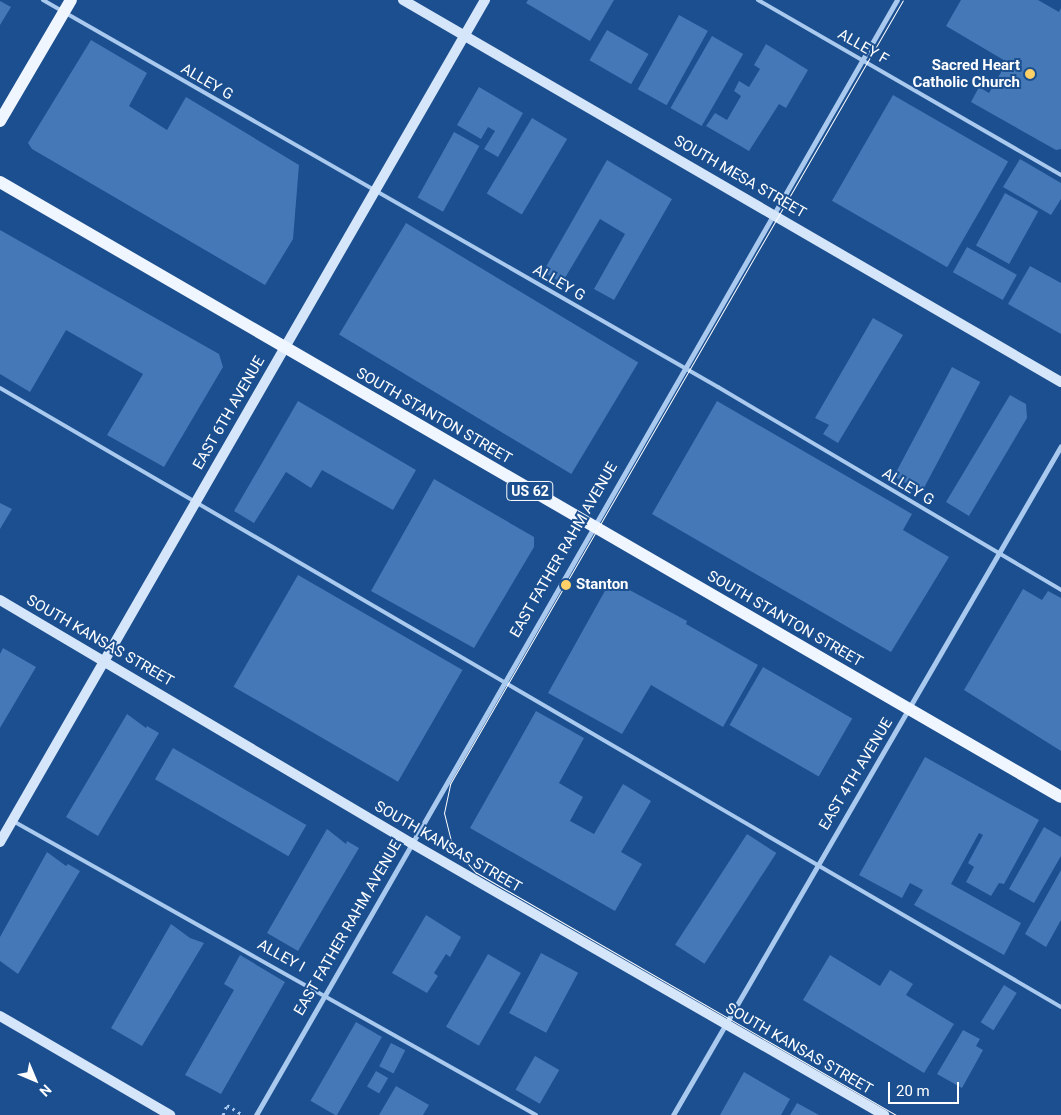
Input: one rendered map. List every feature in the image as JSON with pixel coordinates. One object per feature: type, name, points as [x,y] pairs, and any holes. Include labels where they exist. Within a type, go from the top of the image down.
[{"type":"main road","points":[[0,120],[70,0]]},
{"type":"main road","name":"SOUTH MESA STREET","points":[[403,0],[773,213],[1061,382]]},
{"type":"main road","name":"EAST 6TH AVENUE","points":[[0,842],[485,0]]},
{"type":"main road","name":"SOUTH STANTON STREET","points":[[0,182],[591,527],[910,708],[1061,798]]},
{"type":"main road","name":"SOUTH KANSAS STREET","points":[[0,600],[411,843],[884,1115]]},
{"type":"main road","points":[[0,1016],[170,1115]]},
{"type":"street","name":"EAST FATHER RAHM AVENUE","points":[[256,1115],[502,681],[897,0]]},
{"type":"street","name":"EAST 4TH AVENUE","points":[[673,1115],[1061,446]]},
{"type":"lane","name":"ALLEY G","points":[[43,0],[683,368],[1061,590]]},
{"type":"lane","name":"ALLEY F","points":[[758,0],[1061,176]]},
{"type":"lane","points":[[0,388],[816,866],[1061,1007]]},
{"type":"lane","name":"ALLEY I","points":[[12,820],[325,994],[536,1115]]},
{"type":"path","points":[[223,1115],[227,1105],[243,1115]]},
{"type":"building","points":[[528,0],[614,0],[590,41],[526,3]]},
{"type":"building","name":"Sacred Heart Catholic Church","points":[[961,0],[1038,0],[1059,12],[1061,8],[1061,149],[1056,150],[971,102],[979,87],[989,93],[1007,62],[946,26]]},
{"type":"building","points":[[0,1],[11,7],[0,25]]},
{"type":"building","points":[[679,15],[708,31],[667,105],[638,89]]},
{"type":"building","points":[[607,30],[649,54],[631,84],[590,60]]},
{"type":"building","points":[[712,36],[743,54],[702,126],[670,108]]},
{"type":"building","points":[[91,40],[147,73],[129,106],[167,130],[186,97],[299,165],[293,239],[265,285],[32,149],[28,143]]},
{"type":"building","points":[[766,44],[808,70],[786,108],[779,104],[749,151],[706,126],[715,113],[727,120],[741,96],[734,91],[739,81],[749,87],[760,69],[754,65]]},
{"type":"building","points":[[479,87],[523,113],[498,157],[484,149],[495,131],[488,127],[481,139],[457,125]]},
{"type":"building","points":[[893,95],[1008,161],[947,267],[832,201]]},
{"type":"building","points":[[532,118],[567,139],[522,215],[487,193]]},
{"type":"building","points":[[454,132],[479,146],[443,212],[418,198]]},
{"type":"building","points":[[1020,159],[1061,183],[1061,199],[1051,215],[1003,187]]},
{"type":"building","points":[[607,160],[672,199],[614,300],[594,289],[625,234],[600,219],[562,283],[543,272]]},
{"type":"building","points":[[1005,193],[1038,211],[1009,264],[976,245]]},
{"type":"building","points":[[406,223],[638,363],[571,474],[339,334]]},
{"type":"building","points":[[0,230],[219,354],[223,367],[164,467],[107,435],[143,374],[66,330],[30,392],[0,374]]},
{"type":"building","points":[[967,247],[1017,275],[1003,300],[953,272]]},
{"type":"building","points":[[1030,266],[1061,283],[1061,334],[1008,304]]},
{"type":"building","points":[[873,318],[903,335],[838,443],[823,434],[829,425],[815,418]]},
{"type":"building","points":[[952,367],[980,382],[922,492],[894,476]]},
{"type":"building","points":[[1010,395],[1026,404],[1027,418],[969,516],[946,502]]},
{"type":"building","points":[[298,401],[416,470],[393,510],[322,470],[311,488],[286,472],[254,523],[234,511]]},
{"type":"building","points":[[717,401],[912,514],[903,530],[949,557],[891,652],[652,514]]},
{"type":"building","points":[[434,479],[534,537],[534,547],[474,648],[371,591]]},
{"type":"building","points":[[0,503],[12,509],[0,529]]},
{"type":"building","points":[[298,575],[463,670],[398,782],[234,687]]},
{"type":"building","points":[[611,580],[687,621],[686,624],[758,665],[723,727],[651,685],[622,734],[548,693]]},
{"type":"building","points":[[1023,589],[1042,600],[1048,591],[1061,598],[1061,751],[964,690]]},
{"type":"building","points":[[3,648],[36,667],[0,728],[0,654]]},
{"type":"building","points":[[763,667],[852,718],[819,777],[730,725]]},
{"type":"building","points":[[536,711],[584,738],[559,783],[583,797],[570,821],[594,834],[623,784],[651,801],[621,852],[642,864],[615,911],[470,828]]},
{"type":"building","points":[[127,714],[146,728],[147,726],[159,733],[98,836],[66,817]]},
{"type":"building","points":[[173,748],[306,825],[288,856],[155,779]]},
{"type":"building","points":[[925,757],[1039,820],[1004,884],[999,883],[991,896],[966,882],[974,867],[968,863],[983,835],[979,833],[951,884],[1021,923],[1004,955],[914,905],[923,890],[910,883],[902,898],[859,875]]},
{"type":"building","points":[[1044,827],[1061,837],[1061,856],[1034,903],[1009,889]]},
{"type":"building","points":[[327,829],[346,844],[347,841],[359,848],[298,951],[267,933]]},
{"type":"building","points":[[747,834],[776,853],[704,964],[675,945]]},
{"type":"building","points":[[47,852],[66,866],[68,864],[80,871],[18,974],[0,961],[0,937]]},
{"type":"building","points":[[1061,870],[1061,920],[1046,947],[1025,934]]},
{"type":"building","points":[[426,915],[461,937],[450,957],[446,954],[434,973],[438,976],[427,993],[392,973]]},
{"type":"building","points":[[171,924],[190,938],[204,943],[142,1046],[111,1028]]},
{"type":"building","points":[[541,953],[578,973],[546,1033],[509,1013]]},
{"type":"building","points":[[488,954],[521,973],[479,1046],[446,1027]]},
{"type":"building","points":[[240,955],[285,982],[221,1094],[185,1075],[234,990],[224,984]]},
{"type":"building","points":[[830,955],[880,986],[890,970],[913,984],[906,995],[954,1024],[924,1073],[803,1000]]},
{"type":"building","points":[[1004,985],[1017,993],[993,1030],[981,1022]]},
{"type":"building","points":[[356,1022],[382,1037],[337,1115],[311,1101]]},
{"type":"building","points":[[963,1030],[980,1039],[976,1046],[983,1050],[962,1088],[937,1074]]},
{"type":"building","points":[[391,1043],[405,1050],[393,1073],[379,1066]]},
{"type":"building","points":[[535,1056],[559,1070],[540,1104],[516,1090]]},
{"type":"building","points":[[376,1071],[388,1078],[379,1094],[367,1087]]},
{"type":"building","points":[[744,1072],[790,1099],[781,1115],[720,1115]]},
{"type":"building","points":[[396,1086],[429,1105],[423,1115],[379,1115]]},
{"type":"building","points":[[797,1103],[819,1115],[790,1115]]},
{"type":"tram line","points":[[896,1115],[476,873],[452,845],[444,813],[450,784],[903,0]]},
{"type":"place","name":"Sacred Heart Catholic Church","points":[[1030,74]]},
{"type":"place","name":"Stanton","points":[[566,585]]}]
